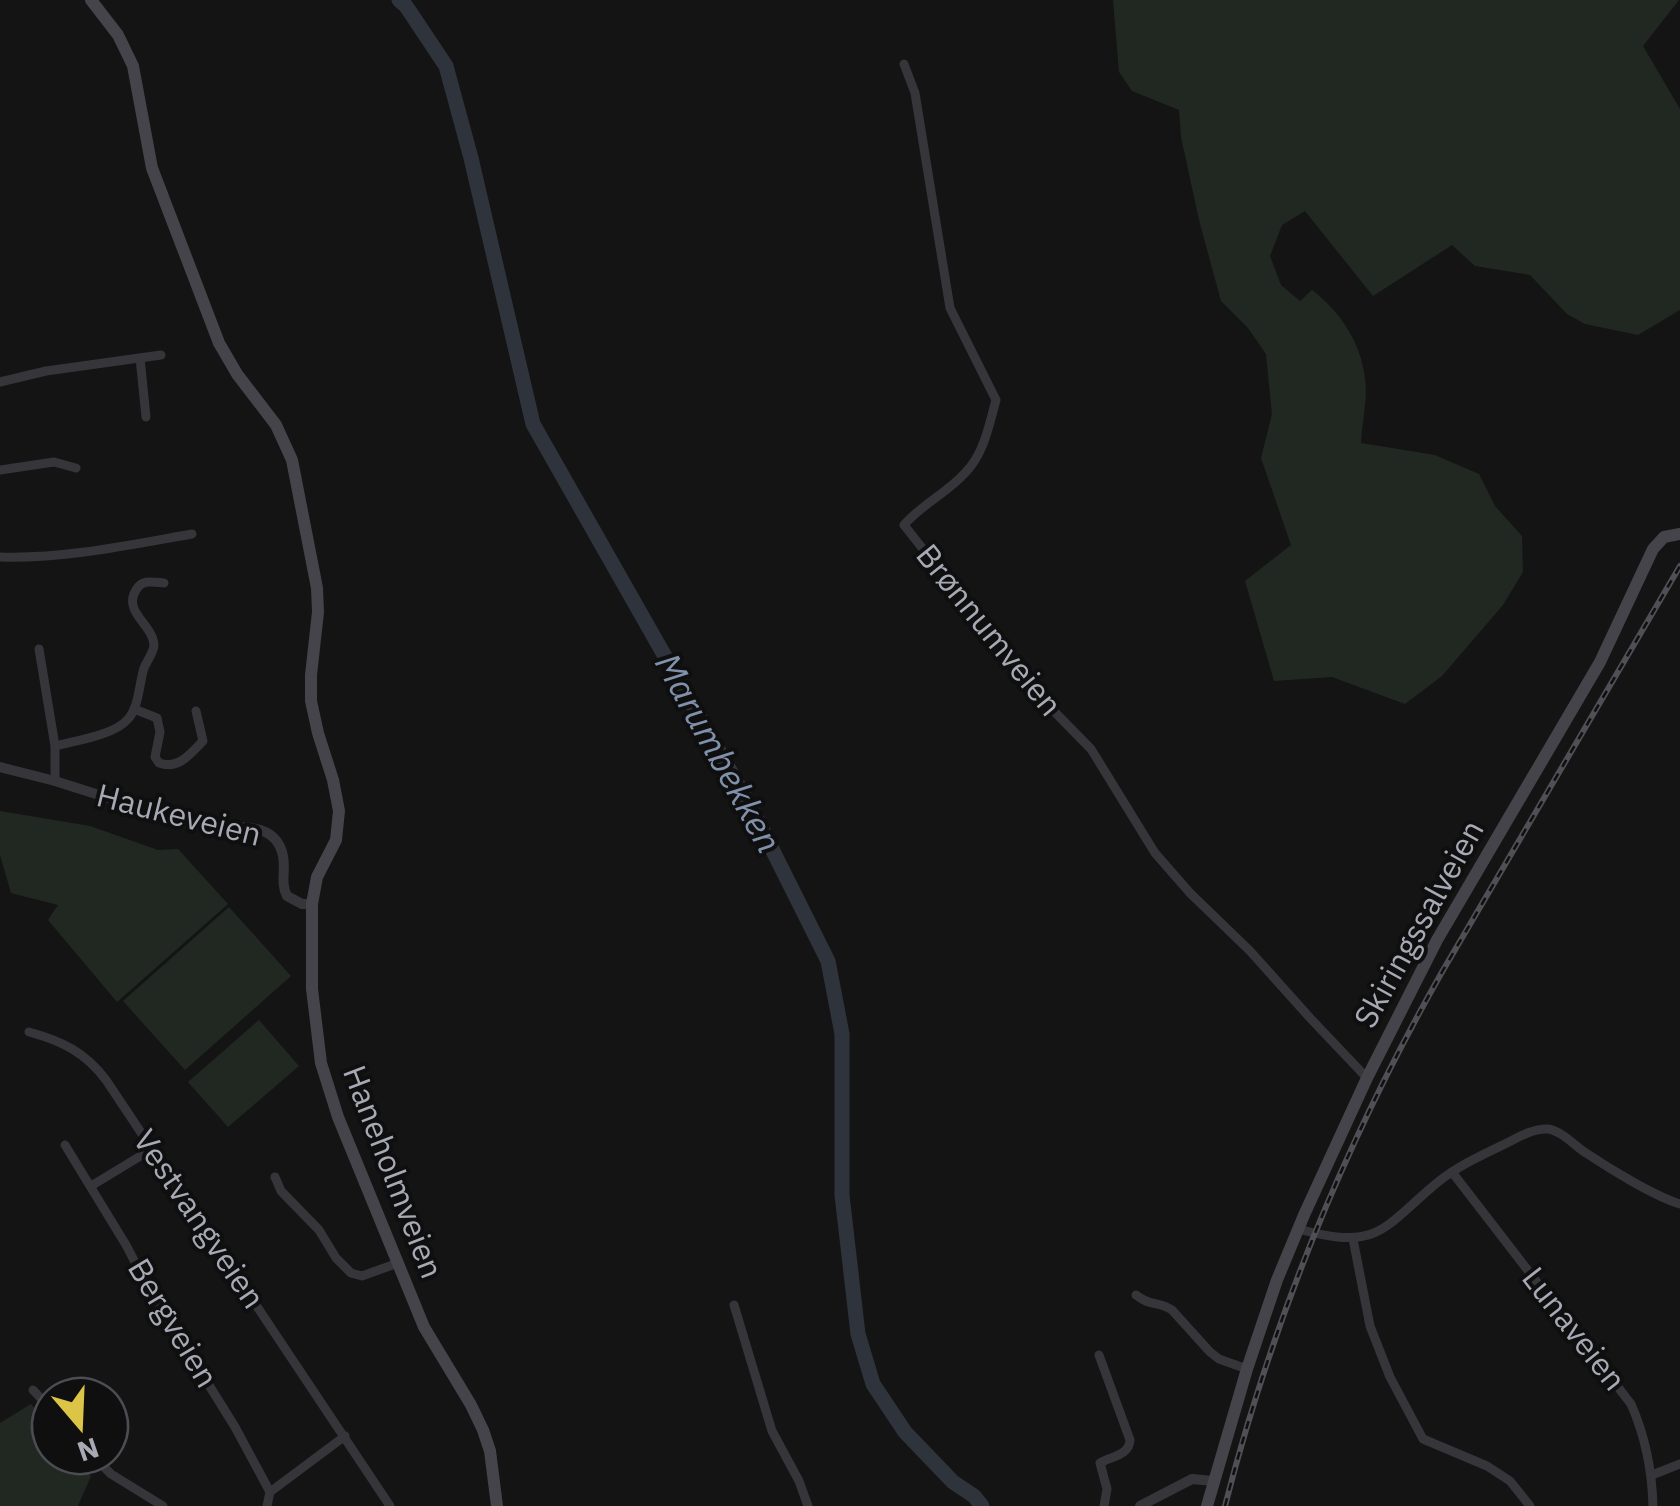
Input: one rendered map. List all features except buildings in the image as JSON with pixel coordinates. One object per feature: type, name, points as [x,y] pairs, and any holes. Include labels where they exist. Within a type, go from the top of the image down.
[{"type":"main road","name":"Haneholmveien","points":[[91,0],[118,34],[132,66],[152,168],[219,343],[276,425],[294,468],[318,588],[311,701],[336,790],[339,820],[336,840],[317,877],[312,904],[313,1013],[321,1063],[338,1116],[424,1327],[472,1405],[484,1433],[497,1506]]},
{"type":"main road","name":"Skiringssalveien","points":[[1207,1506],[1247,1368],[1278,1280],[1367,1078],[1437,940],[1600,662],[1653,550],[1664,537],[1680,534]]},
{"type":"street","name":"Brønnumveien","points":[[904,64],[916,92],[950,308],[996,400],[986,438],[965,474],[904,524],[1039,696],[1091,749],[1155,853],[1367,1078]]},
{"type":"street","points":[[0,382],[46,371],[161,355]]},
{"type":"street","points":[[140,358],[146,417]]},
{"type":"street","points":[[0,470],[54,462],[76,468]]},
{"type":"street","points":[[0,557],[20,558],[192,534]]},
{"type":"street","points":[[56,746],[115,729],[127,721],[154,646],[132,598],[142,584],[164,583]]},
{"type":"street","points":[[39,648],[56,746],[55,781]]},
{"type":"street","points":[[134,709],[157,718],[160,732],[155,756],[170,766],[203,741],[196,711]]},
{"type":"street","name":"Haukeveien","points":[[0,768],[55,781],[184,822],[249,826],[266,832],[282,852],[287,896],[302,904],[312,904]]},
{"type":"street","name":"Vestvangveien","points":[[28,1032],[64,1043],[96,1067],[390,1506]]},
{"type":"street","points":[[1298,1229],[1330,1238],[1368,1236],[1389,1226],[1452,1172],[1523,1136],[1548,1129],[1680,1204]]},
{"type":"street","name":"Bergveien","points":[[66,1145],[270,1492]]},
{"type":"street","points":[[91,1186],[152,1149]]},
{"type":"street","name":"Lunaveien","points":[[1452,1172],[1631,1404],[1652,1475],[1653,1506]]},
{"type":"street","points":[[275,1177],[281,1191],[319,1230],[336,1258],[352,1273],[362,1276],[398,1263]]},
{"type":"street","points":[[1353,1239],[1370,1326],[1390,1377],[1423,1438],[1488,1466],[1510,1480],[1530,1506]]},
{"type":"street","points":[[1136,1295],[1146,1304],[1165,1305],[1172,1310],[1219,1359],[1247,1368]]},
{"type":"street","points":[[734,1306],[772,1431],[808,1506]]},
{"type":"street","points":[[1098,1354],[1130,1440],[1124,1453],[1100,1463],[1107,1489],[1104,1506]]},
{"type":"street","points":[[268,1506],[270,1492],[345,1436]]},
{"type":"street","points":[[1652,1475],[1680,1464]]},
{"type":"street","points":[[115,1476],[163,1506]]},
{"type":"street","points":[[1140,1506],[1192,1479],[1213,1480]]},
{"type":"shaded area","points":[[1113,0],[1679,0],[1643,46],[1680,109],[1680,310],[1638,335],[1585,324],[1567,314],[1530,275],[1475,266],[1452,245],[1373,296],[1305,211],[1282,225],[1270,256],[1281,285],[1300,301],[1312,290],[1322,298],[1348,329],[1359,352],[1366,386],[1361,443],[1435,455],[1479,474],[1495,506],[1522,536],[1523,572],[1503,605],[1442,676],[1405,704],[1332,677],[1274,681],[1245,581],[1291,545],[1261,458],[1272,414],[1266,354],[1248,328],[1221,301],[1199,220],[1179,110],[1132,91],[1119,72]]},
{"type":"shaded area","points":[[0,811],[90,826],[158,850],[178,849],[228,904],[117,1002],[48,920],[58,905],[11,893],[0,855]]},
{"type":"shaded area","points":[[229,907],[291,976],[185,1070],[123,1001]]},
{"type":"shaded area","points":[[259,1020],[299,1066],[228,1127],[188,1082]]},
{"type":"shaded area","points":[[30,1405],[30,1476],[91,1476],[78,1506],[0,1506],[0,1423]]},
{"type":"waterway","name":"Marumbekken","points":[[399,0],[446,66],[533,424],[754,813],[828,961],[842,1034],[842,1195],[858,1334],[873,1384],[905,1432],[982,1506]]},
{"type":"railway","points":[[1225,1506],[1289,1299],[1374,1100],[1442,972],[1680,566]]}]
